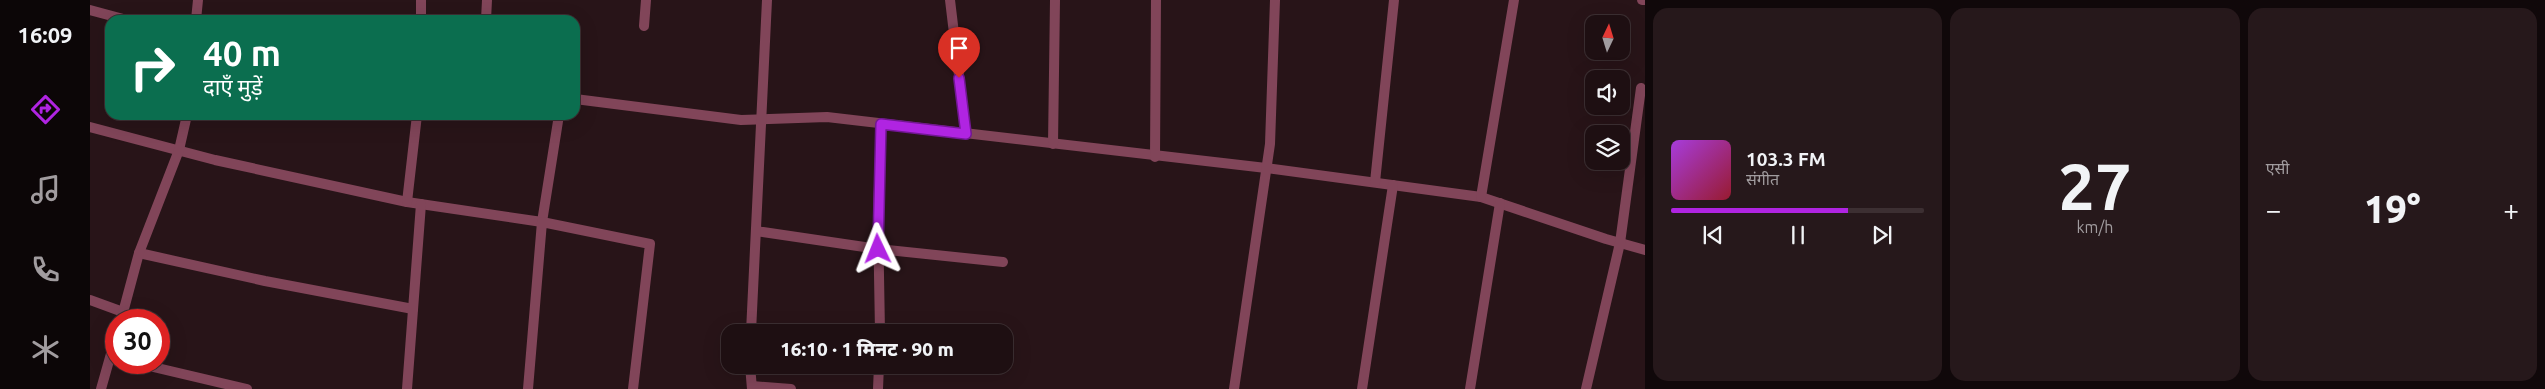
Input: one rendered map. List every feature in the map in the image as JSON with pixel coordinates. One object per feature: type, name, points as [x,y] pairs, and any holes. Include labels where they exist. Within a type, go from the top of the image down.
[{"type":"street","points":[[196,15],[198,0]]},
{"type":"street","points":[[421,0],[421,15]]},
{"type":"street","points":[[486,15],[487,0]]},
{"type":"street","points":[[644,26],[646,0]]},
{"type":"street","points":[[751,324],[767,0]]},
{"type":"street","points":[[950,0],[966,134]]},
{"type":"street","points":[[1052,144],[1056,0]]},
{"type":"street","points":[[1154,157],[1156,0]]},
{"type":"street","points":[[1234,389],[1270,144],[1274,0]]},
{"type":"street","points":[[1375,182],[1394,0]]},
{"type":"street","points":[[1481,197],[1514,0]]},
{"type":"street","points":[[90,10],[108,15]]},
{"type":"street","points":[[1586,389],[1620,243],[1641,88]]},
{"type":"street","points":[[580,100],[741,120],[827,117],[1375,182],[1481,197],[1645,250]]},
{"type":"street","points":[[124,309],[139,253],[179,150],[186,120]]},
{"type":"street","points":[[407,202],[416,120]]},
{"type":"street","points":[[528,389],[542,222],[558,120]]},
{"type":"street","points":[[880,324],[878,249],[881,124]]},
{"type":"street","points":[[90,127],[215,160],[407,202],[542,222],[650,244],[633,389]]},
{"type":"street","points":[[1362,389],[1393,185]]},
{"type":"street","points":[[1470,389],[1500,203]]},
{"type":"street","points":[[406,389],[421,204]]},
{"type":"street","points":[[756,231],[878,249],[1003,262]]},
{"type":"street","points":[[139,253],[265,281],[413,309]]},
{"type":"street","points":[[90,300],[108,309]]},
{"type":"street","points":[[170,371],[247,389]]},
{"type":"street","points":[[100,389],[106,374]]},
{"type":"street","points":[[751,374],[752,387],[791,389]]},
{"type":"street","points":[[878,389],[879,374]]},
{"type":"route","points":[[878,249],[881,124],[966,134],[959,78]]}]
